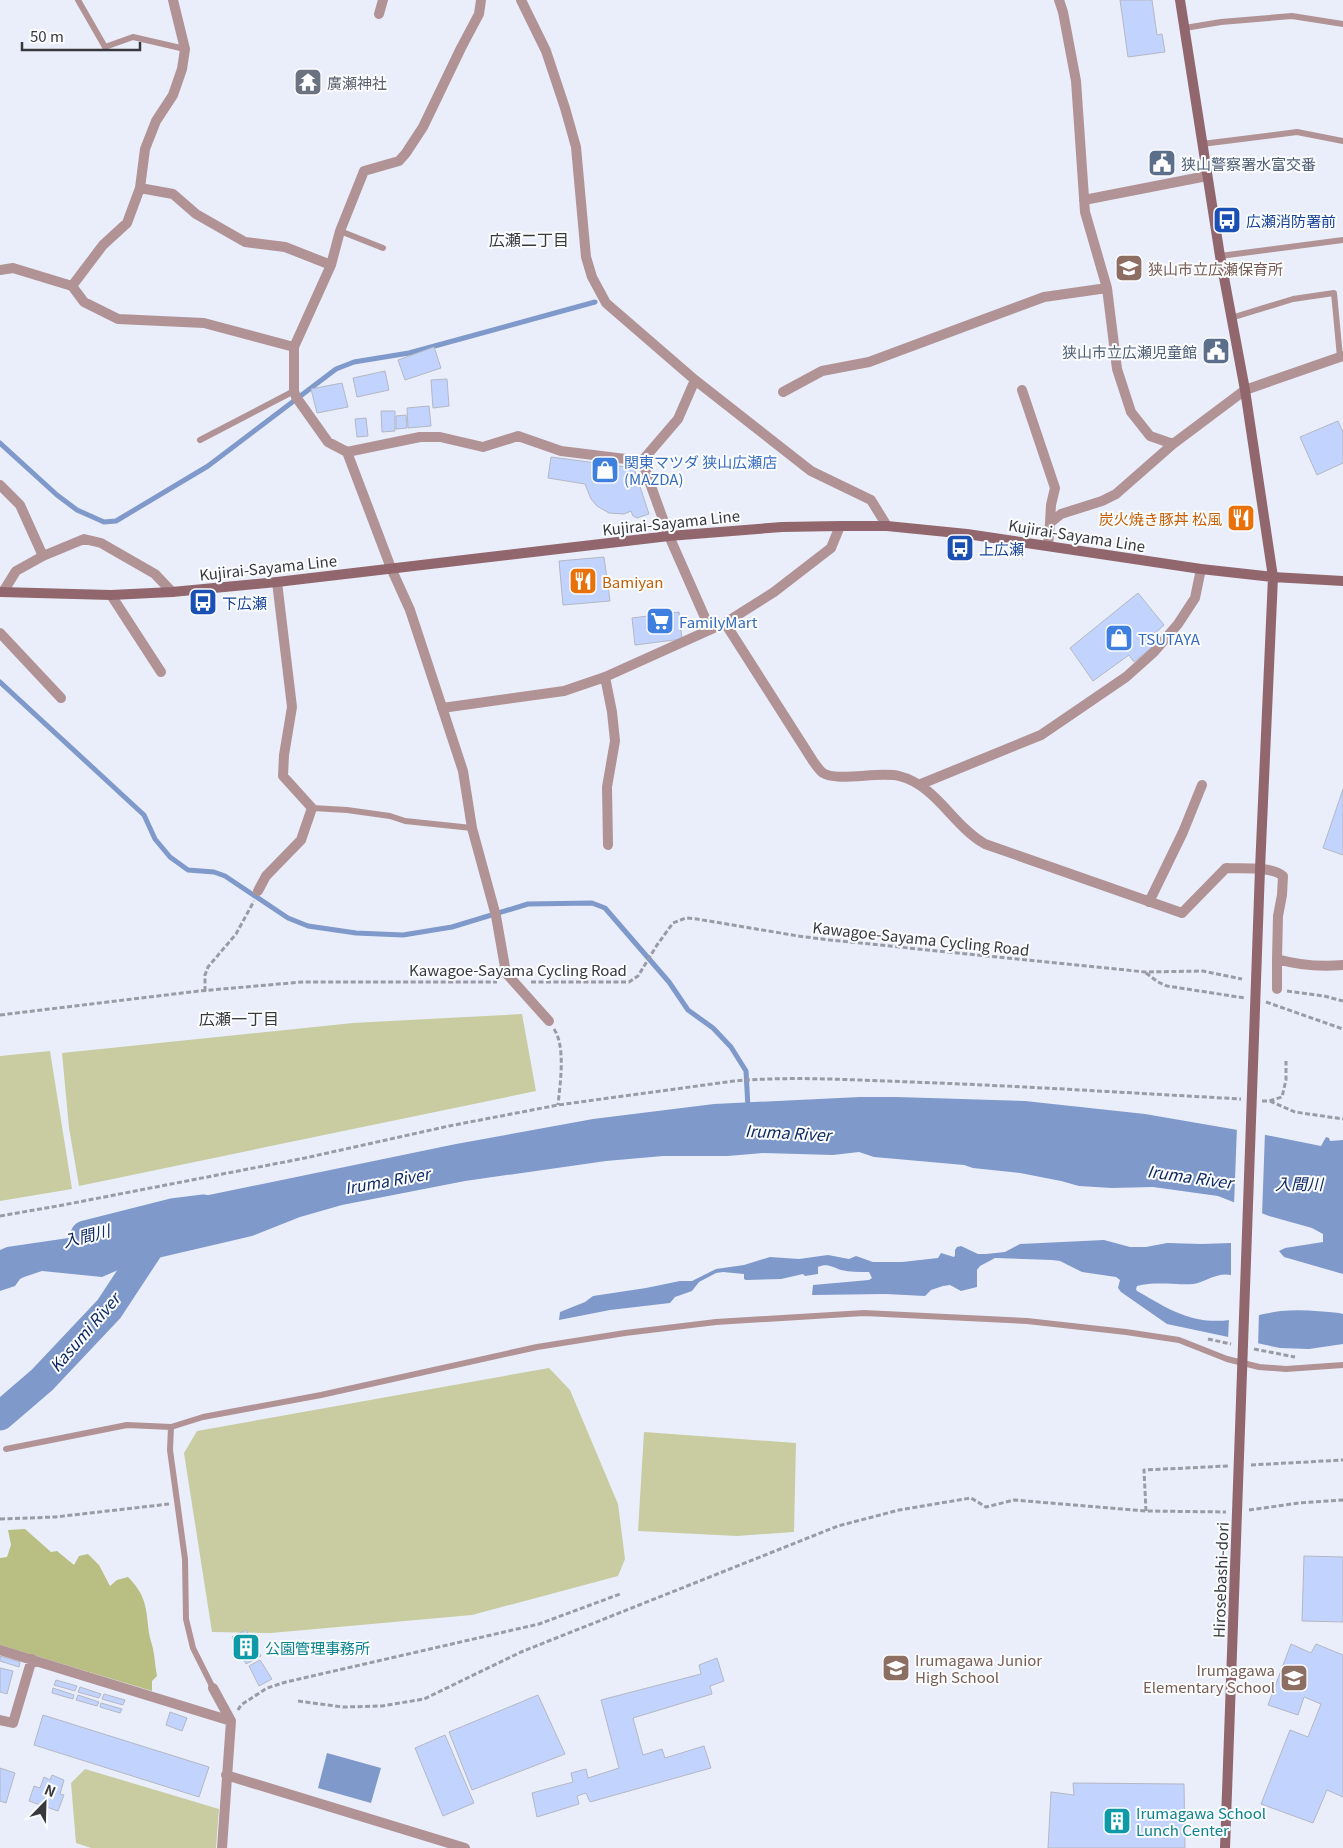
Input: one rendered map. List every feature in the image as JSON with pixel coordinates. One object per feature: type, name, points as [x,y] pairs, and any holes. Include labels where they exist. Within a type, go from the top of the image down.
[{"type":"street","points":[[72,286],[103,245],[127,223],[140,188],[145,149],[156,121],[173,95],[182,69],[185,49],[173,0]]},
{"type":"street","points":[[379,14],[383,0]]},
{"type":"street","points":[[481,0],[479,14],[423,127],[399,161],[364,171],[340,231],[331,265],[294,347],[295,394],[328,442],[347,452],[420,436],[440,437],[483,447],[518,436],[561,451],[642,461]]},
{"type":"street","points":[[521,0],[546,51],[566,108],[576,148],[586,257],[592,278],[606,303],[695,380],[811,471],[871,500],[887,526]]},
{"type":"street","points":[[1059,0],[1076,81],[1085,212],[1107,288],[1117,369],[1131,412],[1150,436],[1173,444]]},
{"type":"street","name":"Hirosebashi-dori","points":[[1180,0],[1220,256],[1245,390],[1273,578],[1260,869],[1225,1848]]},
{"type":"street","points":[[1084,200],[1207,176]]},
{"type":"street","points":[[140,188],[173,194],[196,214],[244,242],[285,247],[331,265]]},
{"type":"street","points":[[0,270],[13,268],[72,286],[84,302],[118,320],[204,323],[294,347]]},
{"type":"street","points":[[783,392],[822,371],[869,362],[1044,297],[1107,288]]},
{"type":"street","points":[[1050,523],[1061,514],[1102,501],[1116,494],[1173,444],[1245,390],[1342,356]]},
{"type":"street","points":[[642,461],[678,420],[695,380]]},
{"type":"street","points":[[1022,390],[1055,488],[1048,545]]},
{"type":"street","points":[[347,452],[410,610],[463,771],[472,828],[495,913],[506,973],[512,982],[548,1020]]},
{"type":"street","points":[[642,461],[669,536],[710,629]]},
{"type":"street","points":[[0,485],[20,505],[43,556]]},
{"type":"street","points":[[442,708],[564,691],[604,677],[725,623],[774,592],[831,548],[840,526]]},
{"type":"street","name":"Kujirai-Sayama Line","points":[[1,592],[110,595],[172,592],[277,582],[669,536],[782,527],[840,526],[887,526],[967,534],[1273,578],[1343,581]]},
{"type":"street","points":[[1,592],[16,571],[43,556],[84,539],[101,543],[155,574],[172,592]]},
{"type":"street","points":[[921,784],[1041,736],[1126,677],[1154,652],[1178,624],[1195,598],[1201,568]]},
{"type":"street","points":[[258,892],[266,876],[301,840],[312,808],[283,776],[284,755],[292,707],[277,582]]},
{"type":"street","points":[[110,595],[161,672]]},
{"type":"street","points":[[725,623],[813,761],[824,774],[836,776],[898,775],[921,784],[972,837],[985,844],[1182,913],[1226,868],[1260,869],[1280,874],[1283,876],[1278,916],[1277,989]]},
{"type":"street","points":[[0,633],[61,698]]},
{"type":"street","points":[[604,677],[612,712],[615,742],[607,787],[608,845]]},
{"type":"street","points":[[1149,902],[1183,832],[1202,785]]},
{"type":"street","points":[[1277,959],[1312,965],[1343,965]]},
{"type":"street","points":[[0,1650],[231,1721]]},
{"type":"street","points":[[0,1720],[13,1723],[32,1659]]},
{"type":"street","points":[[213,1688],[231,1721],[222,1848]]},
{"type":"street","points":[[226,1775],[465,1848]]},
{"type":"lane","points":[[78,0],[105,47],[133,37],[185,49]]},
{"type":"lane","points":[[1185,28],[1221,22],[1292,16],[1343,24]]},
{"type":"lane","points":[[1202,144],[1297,132],[1343,141]]},
{"type":"lane","points":[[340,231],[383,248]]},
{"type":"lane","points":[[1220,256],[1343,240]]},
{"type":"lane","points":[[1231,318],[1293,299],[1334,294],[1342,356]]},
{"type":"lane","points":[[200,440],[295,394]]},
{"type":"lane","points":[[312,808],[346,810],[390,816],[405,821],[472,828]]},
{"type":"lane","points":[[6,1449],[127,1424],[171,1427],[202,1417],[321,1395],[546,1346],[625,1333],[716,1322],[864,1313],[1027,1321],[1178,1340],[1227,1359],[1259,1367],[1286,1369],[1343,1366]]},
{"type":"lane","points":[[171,1427],[170,1450],[185,1559],[186,1619],[193,1648],[213,1688]]},
{"type":"path","points":[[205,991],[205,975],[208,967],[236,934],[250,911],[258,892]]},
{"type":"path","name":"Kawagoe-Sayama Cycling Road","points":[[0,1015],[205,991],[312,982],[622,983],[629,982],[638,976],[673,923],[686,918],[697,918],[798,936],[1145,972],[1203,971],[1242,979]]},
{"type":"path","points":[[1145,972],[1167,986],[1240,997]]},
{"type":"path","points":[[1277,989],[1324,996],[1343,1001]]},
{"type":"path","points":[[1272,1003],[1343,1029]]},
{"type":"path","points":[[548,1020],[558,1036],[561,1070],[558,1105]]},
{"type":"path","points":[[1260,1101],[1269,1101],[1282,1097],[1286,1080],[1286,1061]]},
{"type":"path","points":[[0,1216],[285,1161],[558,1105],[734,1081],[758,1079],[945,1084],[1242,1100]]},
{"type":"path","points":[[1269,1101],[1296,1112],[1343,1119]]},
{"type":"path","points":[[1202,1338],[1236,1345]]},
{"type":"path","points":[[1253,1349],[1297,1357]]},
{"type":"path","points":[[1144,1480],[1146,1511]]},
{"type":"path","points":[[298,1701],[343,1707],[382,1706],[424,1699],[521,1652],[761,1556],[838,1526],[899,1510],[971,1498],[986,1507],[1014,1500],[1146,1511],[1237,1512],[1299,1503],[1343,1500]]},
{"type":"path","points":[[0,1519],[54,1517],[178,1504]]},
{"type":"path","points":[[231,1721],[241,1705],[255,1698],[267,1688],[539,1624],[620,1594]]},
{"type":"green space","points":[[522,1014],[536,1091],[79,1186],[69,1128],[62,1053],[353,1023]]},
{"type":"green space","points":[[50,1051],[72,1189],[0,1201],[0,1056]]},
{"type":"green space","points":[[549,1368],[570,1390],[618,1504],[625,1559],[618,1576],[472,1615],[271,1633],[212,1632],[184,1453],[197,1431]]},
{"type":"green space","points":[[644,1432],[796,1443],[794,1532],[737,1536],[638,1531]]},
{"type":"green space","points":[[25,1529],[51,1552],[57,1551],[74,1565],[79,1556],[88,1554],[99,1565],[110,1586],[117,1580],[128,1577],[139,1590],[144,1603],[154,1652],[157,1676],[152,1681],[152,1691],[0,1645],[0,1558],[7,1557],[11,1545],[8,1530]]},
{"type":"green space","points":[[85,1769],[219,1809],[216,1848],[91,1848],[76,1843],[71,1783]]},
{"type":"water","name":"入間川","points":[[860,1097],[1025,1101],[1145,1114],[1321,1146],[1326,1137],[1330,1141],[1343,1140],[1343,1274],[1284,1257],[1279,1251],[1285,1248],[1323,1242],[1323,1234],[1312,1228],[1269,1216],[1218,1196],[1153,1187],[1112,1188],[1079,1186],[1020,1173],[973,1168],[964,1165],[874,1157],[859,1152],[833,1155],[763,1153],[728,1156],[663,1156],[606,1161],[465,1181],[342,1205],[300,1217],[252,1236],[132,1264],[102,1277],[42,1271],[24,1277],[15,1286],[0,1291],[0,1250],[7,1247],[82,1236],[108,1228],[148,1222],[166,1215],[195,1208],[199,1204],[199,1197],[456,1144],[593,1119],[714,1104]]},
{"type":"water","points":[[1104,1240],[1130,1247],[1146,1247],[1167,1243],[1231,1243],[1231,1275],[1216,1276],[1193,1284],[1151,1284],[1137,1286],[1136,1289],[1171,1310],[1204,1320],[1237,1319],[1288,1310],[1343,1314],[1343,1344],[1309,1349],[1280,1348],[1167,1324],[1121,1292],[1118,1288],[1120,1280],[1116,1277],[1082,1272],[1060,1261],[995,1258],[980,1266],[977,1270],[977,1287],[961,1291],[950,1285],[931,1290],[925,1296],[886,1294],[812,1295],[813,1285],[869,1280],[872,1278],[869,1272],[844,1271],[827,1265],[818,1267],[818,1274],[805,1276],[803,1274],[781,1279],[746,1280],[744,1279],[744,1274],[723,1272],[716,1273],[699,1282],[692,1291],[675,1297],[670,1303],[610,1310],[559,1320],[560,1312],[585,1302],[593,1296],[680,1281],[692,1281],[716,1269],[744,1265],[770,1257],[799,1259],[828,1255],[849,1259],[856,1256],[873,1262],[902,1262],[938,1258],[941,1253],[954,1257],[955,1250],[961,1246],[978,1254],[986,1254],[1005,1252],[1020,1244]]},
{"type":"water","points":[[327,1753],[381,1768],[371,1803],[318,1788]]},
{"type":"pier","points":[[1237,1127],[1265,1132],[1262,1216],[1234,1205]]},
{"type":"pier","points":[[1259,1312],[1258,1347],[1228,1340],[1229,1319]]},
{"type":"building","points":[[1120,0],[1152,0],[1157,35],[1162,34],[1165,52],[1128,57]]},
{"type":"building","points":[[434,347],[441,368],[405,380],[398,360]]},
{"type":"building","points":[[385,371],[389,390],[357,397],[353,378]]},
{"type":"building","points":[[447,379],[449,406],[433,408],[431,380]]},
{"type":"building","points":[[342,383],[348,407],[317,413],[311,389]]},
{"type":"building","points":[[429,406],[431,426],[408,428],[407,408]]},
{"type":"building","points":[[381,411],[395,411],[395,431],[382,432]]},
{"type":"building","points":[[406,415],[407,428],[396,429],[396,416]]},
{"type":"building","points":[[366,418],[368,436],[357,437],[355,419]]},
{"type":"building","points":[[1338,421],[1343,432],[1343,463],[1317,475],[1300,437]]},
{"type":"building","points":[[551,457],[634,468],[649,514],[637,518],[633,516],[631,511],[624,514],[609,513],[597,506],[591,499],[585,484],[548,478]]},
{"type":"building","points":[[604,557],[610,601],[563,605],[559,561]]},
{"type":"building","name":"TSUTAYA","points":[[1138,593],[1164,625],[1153,635],[1158,642],[1134,662],[1129,655],[1093,681],[1070,648]]},
{"type":"building","points":[[679,612],[682,639],[635,645],[632,618]]},
{"type":"building","points":[[1343,789],[1343,855],[1323,848]]},
{"type":"building","points":[[1304,1556],[1343,1557],[1343,1622],[1302,1621]]},
{"type":"building","name":"公園管理事務所","points":[[246,1630],[261,1656],[246,1664],[232,1637]]},
{"type":"building","points":[[1291,1644],[1311,1653],[1316,1644],[1343,1655],[1343,1797],[1327,1790],[1313,1823],[1261,1804],[1290,1730],[1308,1737],[1321,1704],[1304,1697],[1298,1715],[1268,1705]]},
{"type":"building","points":[[0,1656],[20,1662],[19,1667],[0,1661]]},
{"type":"building","points":[[717,1658],[724,1681],[710,1686],[712,1694],[633,1718],[643,1755],[662,1749],[665,1758],[704,1746],[711,1768],[590,1802],[586,1793],[577,1796],[579,1804],[537,1817],[532,1793],[573,1782],[571,1773],[586,1769],[588,1778],[619,1768],[601,1700],[701,1674],[699,1665]]},
{"type":"building","name":"公園管理事務所","points":[[260,1660],[272,1679],[259,1686],[249,1666]]},
{"type":"building","points":[[0,1668],[13,1671],[7,1694],[0,1692]]},
{"type":"building","points":[[56,1680],[77,1686],[75,1691],[54,1685]]},
{"type":"building","points":[[80,1687],[101,1694],[99,1698],[78,1692]]},
{"type":"building","points":[[53,1688],[74,1695],[73,1699],[52,1693]]},
{"type":"building","points":[[104,1694],[125,1700],[123,1705],[102,1699]]},
{"type":"building","points":[[78,1695],[99,1702],[97,1706],[76,1700]]},
{"type":"building","points":[[538,1695],[565,1754],[472,1790],[449,1732]]},
{"type":"building","points":[[101,1703],[122,1709],[120,1713],[100,1707]]},
{"type":"building","points":[[170,1712],[187,1718],[182,1731],[166,1725]]},
{"type":"building","points":[[43,1715],[209,1767],[199,1797],[34,1745]]},
{"type":"building","points":[[445,1735],[474,1803],[443,1816],[415,1748]]},
{"type":"building","points":[[0,1768],[15,1773],[6,1803],[0,1801]]},
{"type":"building","points":[[52,1775],[64,1780],[60,1794],[64,1795],[58,1811],[29,1801],[34,1786],[40,1788],[44,1777],[50,1780]]},
{"type":"building","name":"Irumagawa School Lunch Center","points":[[1073,1783],[1184,1784],[1185,1848],[1048,1848],[1051,1792],[1074,1795]]},
{"type":"waterway","points":[[0,443],[57,495],[77,510],[104,522],[116,521],[208,466],[336,369],[354,362],[409,353],[595,302]]},
{"type":"waterway","points":[[0,682],[144,815],[155,839],[170,857],[188,870],[214,872],[225,876],[288,918],[308,926],[356,933],[403,935],[452,927],[528,904],[592,903],[605,908],[669,982],[688,1010],[713,1028],[731,1047],[746,1071],[748,1108]]},
{"type":"waterway","name":"入間川","points":[[85,1235],[172,1213],[204,1209]]},
{"type":"waterway","name":"Kasumi River","points":[[0,1416],[42,1380],[109,1309],[161,1230]]},
{"type":"place","name":"廣瀬神社","points":[[308,82]]},
{"type":"place","name":"狭山警察署水富交番","points":[[1162,163]]},
{"type":"place","name":"広瀬消防署前","points":[[1227,220]]},
{"type":"place","name":"狭山市立広瀬保育所","points":[[1129,268]]},
{"type":"place","name":"狭山市立広瀬児童館","points":[[1216,351]]},
{"type":"place","name":"関東マツダ 狭山広瀬店 (MAZDA)","points":[[605,470]]},
{"type":"place","name":"炭火焼き豚丼 松風","points":[[1241,518]]},
{"type":"place","name":"上広瀬","points":[[960,548]]},
{"type":"place","name":"Bamiyan","points":[[583,581]]},
{"type":"place","name":"下広瀬","points":[[203,602]]},
{"type":"place","name":"FamilyMart","points":[[660,621]]},
{"type":"place","name":"TSUTAYA","points":[[1119,638]]},
{"type":"place","name":"公園管理事務所","points":[[246,1647]]},
{"type":"place","name":"Irumagawa Junior High School","points":[[896,1668]]},
{"type":"place","name":"Irumagawa Elementary School","points":[[1294,1678]]},
{"type":"place","name":"Irumagawa School Lunch Center","points":[[1117,1821]]},
{"type":"district","name":"広瀬二丁目","points":[[529,239]]},
{"type":"district","name":"広瀬一丁目","points":[[239,1018]]},
{"type":"water label","name":"Iruma River","points":[[788,1132]]},
{"type":"water label","name":"Iruma River","points":[[1190,1176]]},
{"type":"water label","name":"Iruma River","points":[[387,1180]]}]
